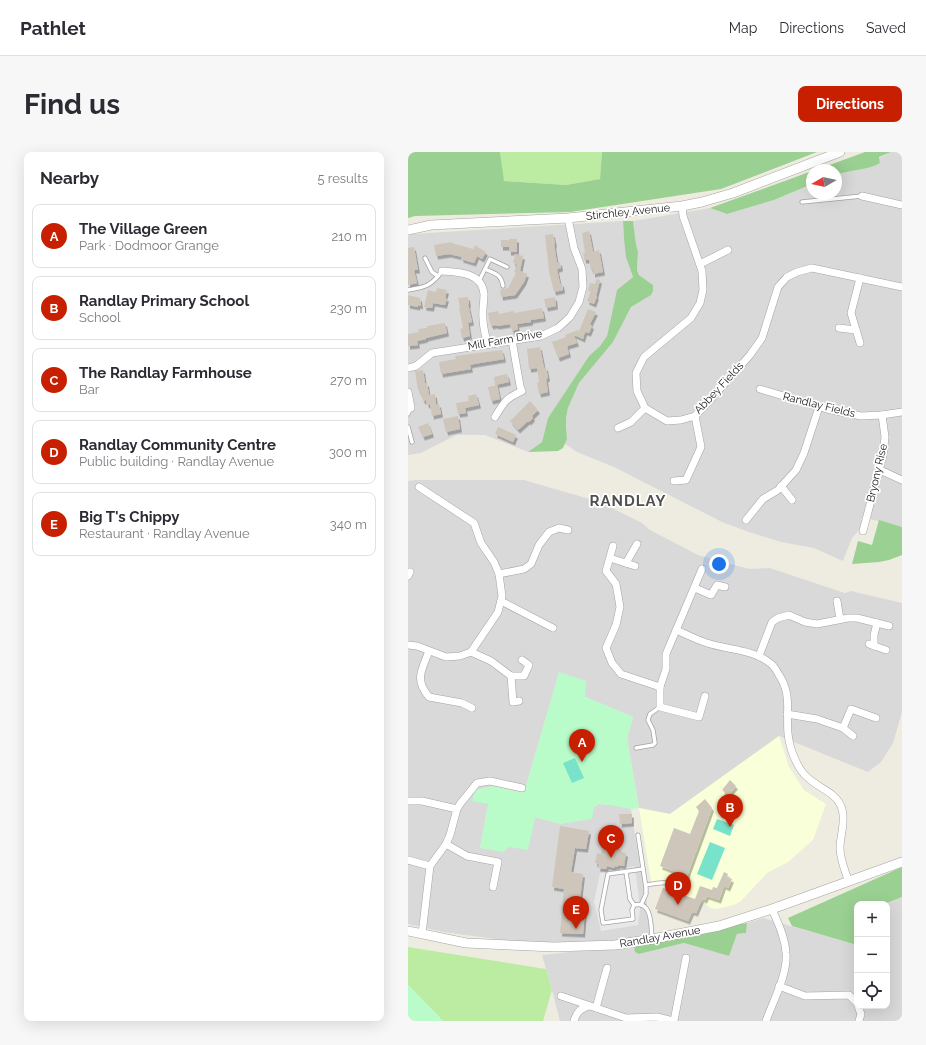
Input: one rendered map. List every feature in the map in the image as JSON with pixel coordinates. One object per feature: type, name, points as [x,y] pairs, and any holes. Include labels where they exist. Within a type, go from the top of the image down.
[{"type":"street","name":"Stirchley Avenue","points":[[408,230],[431,225],[568,218],[682,206],[733,193],[840,152]]},
{"type":"street","points":[[862,196],[902,205]]},
{"type":"street","points":[[618,428],[631,422],[645,408],[637,391],[636,373],[644,357],[691,318],[700,303],[704,283],[702,271],[683,216],[682,206]]},
{"type":"street","name":"Mill Farm Drive","points":[[408,368],[416,366],[432,352],[542,336],[558,328],[570,317],[578,302],[583,287],[582,269],[574,248],[568,218]]},
{"type":"street","points":[[700,264],[728,250]]},
{"type":"street","name":"Abbey Fields","points":[[645,408],[667,421],[681,420],[694,416],[750,355],[762,338],[778,287],[787,277],[797,272],[812,268],[902,287]]},
{"type":"street","points":[[440,274],[461,272],[474,277],[481,285],[484,294],[482,318],[487,344]]},
{"type":"street","points":[[860,278],[851,313],[860,344]]},
{"type":"street","points":[[838,328],[856,330]]},
{"type":"street","points":[[495,417],[504,402],[512,395],[522,391],[512,340]]},
{"type":"street","name":"Randlay Fields","points":[[760,389],[819,407],[861,416],[902,412]]},
{"type":"street","points":[[408,392],[409,411]]},
{"type":"street","points":[[746,520],[762,499],[778,490],[796,470],[804,453],[819,407]]},
{"type":"street","name":"Bryony Rise","points":[[864,531],[884,455],[885,437],[882,415]]},
{"type":"street","points":[[674,482],[686,480],[701,447],[694,416]]},
{"type":"street","points":[[880,470],[902,480]]},
{"type":"street","points":[[781,486],[792,500]]},
{"type":"street","points":[[408,645],[417,646],[446,657],[460,656],[472,652],[498,612],[502,596],[499,574],[494,562],[481,543],[474,524],[419,487]]},
{"type":"street","points":[[499,574],[524,569],[531,564],[539,545],[550,532],[559,528],[568,530]]},
{"type":"street","points":[[626,563],[637,544]]},
{"type":"street","points":[[613,546],[606,571],[616,584],[620,607],[616,625],[606,648],[612,663],[621,674],[660,687]]},
{"type":"street","points":[[610,558],[635,566]]},
{"type":"street","points":[[702,570],[666,654],[666,669],[660,687],[660,707],[699,716],[705,696]]},
{"type":"street","points":[[695,588],[711,595],[717,585],[725,587]]},
{"type":"street","points":[[501,601],[553,628]]},
{"type":"street","points":[[837,601],[840,619]]},
{"type":"street","points":[[758,656],[772,622],[778,618],[788,615],[805,622],[817,624],[840,619],[857,618],[888,626]]},
{"type":"street","points":[[877,623],[871,645],[886,650]]},
{"type":"street","points":[[676,630],[706,643],[743,651],[758,656],[771,664],[782,680],[787,695],[788,734],[794,758],[806,777],[834,796],[842,809],[844,825],[840,840],[840,850],[848,880]]},
{"type":"street","points":[[429,651],[420,675],[423,690],[429,697],[462,703],[472,708]]},
{"type":"street","points":[[472,652],[491,661],[511,676],[524,676],[529,665],[522,660]]},
{"type":"street","points":[[511,676],[513,702],[519,701]]},
{"type":"street","points":[[843,728],[851,709],[876,718]]},
{"type":"street","points":[[787,714],[817,718],[843,728],[853,736]]},
{"type":"street","points":[[422,934],[430,866],[446,844],[457,809],[464,798],[477,783],[490,781],[522,788]]},
{"type":"street","points":[[408,801],[422,801],[457,809]]},
{"type":"street","points":[[446,844],[467,856],[498,862],[493,887]]},
{"type":"street","points":[[408,860],[430,866]]},
{"type":"street","name":"Randlay Avenue","points":[[408,931],[466,943],[554,947],[615,945],[719,926],[772,909],[848,880],[902,862]]},
{"type":"street","points":[[766,1021],[785,968],[786,953],[782,934],[772,909]]},
{"type":"street","points":[[561,996],[626,1018],[646,1020],[657,1017],[673,1021],[686,958]]},
{"type":"street","points":[[596,1008],[607,968]]},
{"type":"street","points":[[779,986],[805,996],[849,996],[854,1000]]},
{"type":"street","points":[[574,1021],[575,1016],[580,1010],[589,1006]]},
{"type":"street","points":[[859,1009],[861,1014],[859,1021]]},
{"type":"lane","points":[[802,202],[862,196]]},
{"type":"lane","points":[[425,258],[432,272],[440,274]]},
{"type":"lane","points":[[478,282],[490,259],[507,267]]},
{"type":"lane","points":[[485,269],[496,274],[502,279],[503,286]]},
{"type":"lane","points":[[408,290],[429,285],[440,274]]},
{"type":"lane","points":[[408,427],[412,442]]},
{"type":"lane","points":[[636,748],[653,745],[655,743],[653,730],[648,720],[650,714],[660,707]]},
{"type":"lane","points":[[638,835],[646,886],[646,894],[641,904]]},
{"type":"lane","points":[[634,850],[639,849]]},
{"type":"lane","points":[[634,905],[632,910],[633,919],[603,923],[601,910],[608,874],[643,869]]},
{"type":"lane","points":[[626,872],[630,899],[634,905]]},
{"type":"lane","points":[[646,886],[664,882],[681,887]]},
{"type":"lane","points":[[634,905],[641,904],[649,912],[652,939]]},
{"type":"shaded area","points":[[891,152],[902,152],[902,527],[862,517],[861,528],[852,538],[843,561],[814,548],[781,542],[722,522],[614,467],[577,452],[565,444],[567,439],[566,418],[568,408],[579,383],[613,342],[631,306],[653,285],[639,275],[637,270],[638,252],[633,221],[710,208],[727,214],[774,200],[806,187],[806,200],[842,200],[842,173],[880,163],[879,158]]},
{"type":"shaded area","points":[[623,221],[624,239],[633,277],[617,290],[607,336],[600,346],[589,356],[548,418],[542,442],[528,452],[485,435],[456,435],[421,453],[408,455],[408,236],[412,234]]},
{"type":"shaded area","points":[[524,480],[600,502],[642,523],[650,530],[698,555],[749,569],[770,568],[845,593],[851,591],[902,603],[902,712],[893,743],[881,762],[868,772],[779,736],[670,814],[639,808],[627,738],[633,717],[585,697],[559,673],[524,793],[492,786],[480,848],[535,817],[561,824],[599,804],[631,809],[647,904],[651,938],[615,943],[524,943],[443,932],[408,924],[408,481]]},
{"type":"shaded area","points":[[779,736],[789,767],[804,790],[826,804],[813,840],[788,862],[767,873],[741,901],[734,905],[717,909],[710,908],[706,904],[663,888],[651,881],[639,808],[670,814]]},
{"type":"shaded area","points":[[575,758],[584,778],[572,783],[563,763]]},
{"type":"shaded area","points":[[717,819],[734,825],[730,836],[713,829]]},
{"type":"shaded area","points":[[710,842],[725,848],[712,880],[697,874]]},
{"type":"shaded area","points":[[635,866],[640,909],[638,925],[601,931],[594,902],[600,873]]},
{"type":"shaded area","points":[[902,897],[902,1021],[560,1021],[542,955],[634,945],[639,954],[684,943],[729,956],[737,934],[746,933],[747,923],[763,918],[854,944],[854,1009],[890,1009],[890,902]]},
{"type":"green space","points":[[408,152],[500,152],[504,181],[566,185],[600,179],[602,152],[817,152],[721,189],[570,212],[415,216],[408,218]]},
{"type":"green space","points":[[500,152],[602,152],[600,179],[566,185],[503,181]]},
{"type":"green space","points":[[865,152],[891,152],[879,157],[880,163],[865,169],[842,173],[842,164],[832,164]]},
{"type":"green space","points":[[806,173],[806,187],[774,200],[727,214],[710,208]]},
{"type":"green space","points":[[623,221],[633,221],[638,252],[637,270],[639,275],[653,285],[653,291],[651,295],[631,307],[613,342],[579,383],[568,408],[566,418],[567,439],[563,448],[558,451],[528,452],[542,442],[548,418],[589,356],[600,346],[607,336],[617,290],[633,277],[626,257]]},
{"type":"green space","points":[[879,520],[902,527],[902,555],[879,562],[852,564],[858,541],[872,545]]},
{"type":"green space","points":[[559,672],[586,681],[585,697],[633,717],[627,738],[639,808],[631,809],[599,804],[594,807],[592,819],[561,824],[535,817],[528,850],[509,847],[503,852],[480,848],[488,804],[472,801],[475,790],[492,786],[524,793]]},
{"type":"green space","points":[[902,867],[902,897],[890,902],[854,901],[854,944],[792,926],[788,918]]},
{"type":"green space","points":[[747,923],[746,933],[737,934],[729,956],[684,943],[639,954],[635,952],[634,945]]},
{"type":"green space","points":[[408,947],[546,969],[552,990],[543,1021],[443,1021],[408,985]]},
{"type":"green space","points":[[408,985],[443,1021],[408,1021]]},
{"type":"building","points":[[589,231],[593,252],[599,250],[603,272],[593,274],[589,260],[584,260],[583,253],[585,253],[582,233]]},
{"type":"building","points":[[553,234],[557,263],[560,262],[561,268],[557,269],[560,284],[562,283],[563,290],[554,292],[549,272],[545,235]]},
{"type":"building","points":[[517,239],[517,252],[509,252],[509,247],[501,247],[501,240]]},
{"type":"building","points":[[452,242],[473,249],[475,245],[486,252],[482,259],[477,256],[474,263],[461,259],[462,257],[449,254],[436,256],[434,245]]},
{"type":"building","points":[[414,247],[418,270],[414,270],[417,283],[408,285],[408,248]]},
{"type":"building","points":[[515,254],[523,256],[520,271],[527,274],[524,282],[515,295],[501,297],[500,290],[508,288],[516,273],[514,272],[517,264],[513,263]]},
{"type":"building","points":[[597,279],[600,280],[594,304],[587,301],[591,291],[588,291],[590,283],[595,284]]},
{"type":"building","points":[[437,288],[447,290],[445,305],[433,303],[432,308],[424,307],[428,290],[436,292]]},
{"type":"building","points":[[408,295],[420,298],[421,306],[418,305],[418,307],[408,305]]},
{"type":"building","points":[[468,297],[472,322],[468,323],[470,336],[462,338],[460,329],[463,328],[458,298]]},
{"type":"building","points":[[555,297],[556,306],[546,308],[544,299]]},
{"type":"building","points":[[542,308],[544,318],[517,324],[518,329],[512,331],[510,324],[491,326],[490,324],[488,313],[498,311],[499,314],[513,311],[514,313]]},
{"type":"building","points":[[588,309],[596,312],[590,324],[592,326],[589,333],[585,332],[583,339],[574,335],[577,343],[567,346],[569,354],[558,358],[552,342],[566,337],[565,335],[578,330],[579,331]]},
{"type":"building","points":[[445,323],[447,333],[417,341],[418,345],[408,346],[408,334],[419,332],[418,329],[427,328],[427,326]]},
{"type":"building","points":[[540,347],[544,368],[546,367],[548,378],[546,379],[548,392],[539,394],[537,368],[529,369],[527,349]]},
{"type":"building","points":[[502,350],[504,359],[470,365],[471,369],[441,374],[439,362],[456,359],[455,356]]},
{"type":"building","points":[[423,370],[429,395],[435,394],[436,404],[439,404],[441,414],[432,416],[430,404],[427,405],[426,400],[423,401],[421,393],[419,393],[415,371]]},
{"type":"building","points":[[507,374],[509,382],[495,385],[494,377]]},
{"type":"building","points":[[497,385],[500,399],[491,401],[488,387]]},
{"type":"building","points":[[476,394],[479,405],[465,408],[466,413],[458,414],[456,403],[469,401],[468,396]]},
{"type":"building","points":[[530,401],[538,410],[529,422],[528,421],[518,430],[510,421]]},
{"type":"building","points":[[458,416],[460,429],[446,432],[443,419]]},
{"type":"building","points":[[428,423],[432,434],[423,437],[418,427]]},
{"type":"building","points":[[498,427],[516,435],[513,442],[495,434]]},
{"type":"building","points":[[730,780],[736,786],[728,795],[722,790]]},
{"type":"building","points":[[705,799],[712,808],[687,876],[660,866],[674,828],[690,834],[699,811],[696,807]]},
{"type":"building","points":[[619,814],[632,814],[632,823],[620,824]]},
{"type":"building","points":[[560,826],[589,831],[586,849],[575,848],[571,872],[583,874],[580,899],[586,900],[583,934],[560,933],[564,889],[552,887]]},
{"type":"building","points":[[615,848],[626,853],[624,866],[618,865],[618,867],[615,866],[614,868],[607,866],[606,869],[598,868],[599,864],[595,863],[597,853],[601,854],[602,849],[615,850]]},
{"type":"building","points":[[724,872],[728,874],[727,877],[732,879],[728,888],[724,886],[719,900],[707,896],[705,900],[702,899],[696,913],[692,912],[688,921],[655,909],[663,888],[695,899],[700,886],[712,890],[713,887],[717,888]]},
{"type":"place","name":"The Village Green","points":[[582,762]]},
{"type":"place","name":"Randlay Primary School","points":[[730,827]]},
{"type":"place","name":"The Randlay Farmhouse","points":[[611,858]]},
{"type":"place","name":"Randlay Community Centre","points":[[678,905]]},
{"type":"place","name":"Big T's Chippy","points":[[576,929]]},
{"type":"district","name":"RANDLAY","points":[[628,501]]}]
